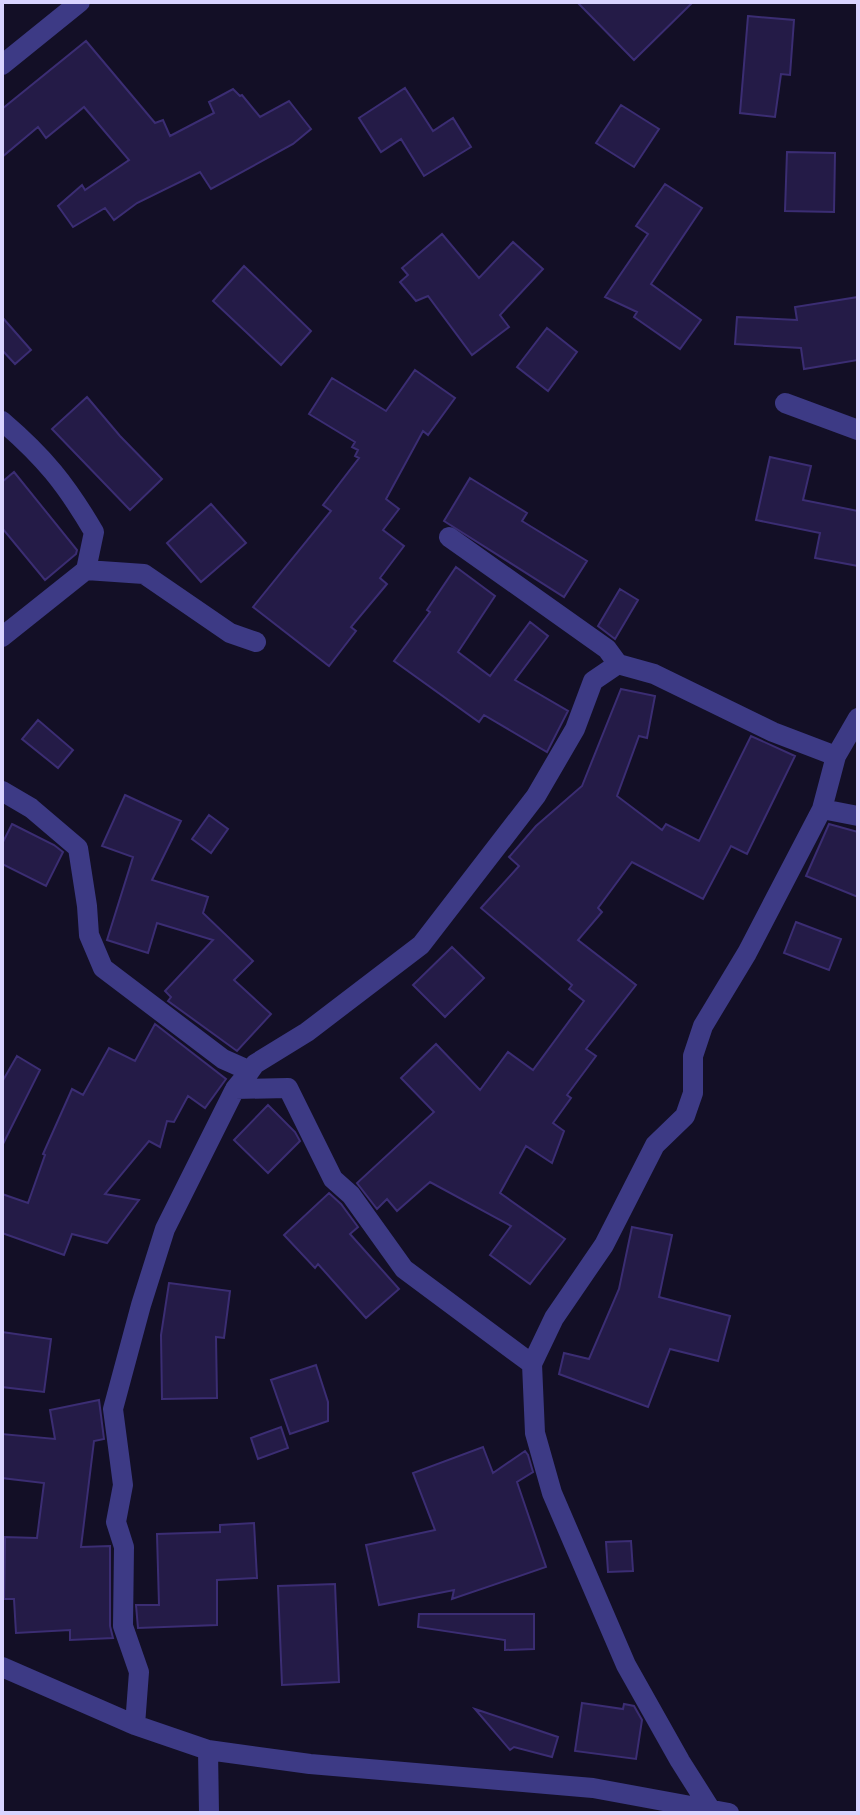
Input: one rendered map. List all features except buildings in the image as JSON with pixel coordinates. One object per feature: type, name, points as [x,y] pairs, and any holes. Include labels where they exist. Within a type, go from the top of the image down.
[{"type":"street","points":[[2,65],[80,2]]},
{"type":"street","points":[[785,403],[858,430]]},
{"type":"street","points":[[2,421],[36,450],[70,490],[94,532],[86,570],[2,637]]},
{"type":"street","points":[[449,537],[607,649],[618,664],[654,674],[773,732],[836,756]]},
{"type":"street","points":[[86,570],[144,574],[230,633],[256,642]]},
{"type":"street","points":[[135,1725],[139,1672],[123,1626],[124,1547],[116,1522],[123,1485],[113,1409],[165,1229],[235,1089],[255,1064],[307,1032],[421,945],[536,796],[575,729],[593,681],[618,664]]},
{"type":"street","points":[[720,1811],[680,1761],[626,1665],[552,1493],[535,1433],[532,1364],[554,1318],[604,1245],[655,1145],[685,1116],[693,1093],[693,1056],[703,1026],[747,953],[822,809],[836,756],[858,718]]},
{"type":"street","points":[[2,791],[31,808],[78,848],[89,935],[103,968],[223,1059],[250,1071]]},
{"type":"street","points":[[822,809],[858,816]]},
{"type":"street","points":[[235,1089],[288,1088],[333,1179],[351,1195],[404,1269],[532,1364]]},
{"type":"street","points":[[2,1667],[135,1725],[208,1750],[310,1764],[593,1788],[720,1811]]},
{"type":"street","points":[[208,1750],[209,1813]]}]
